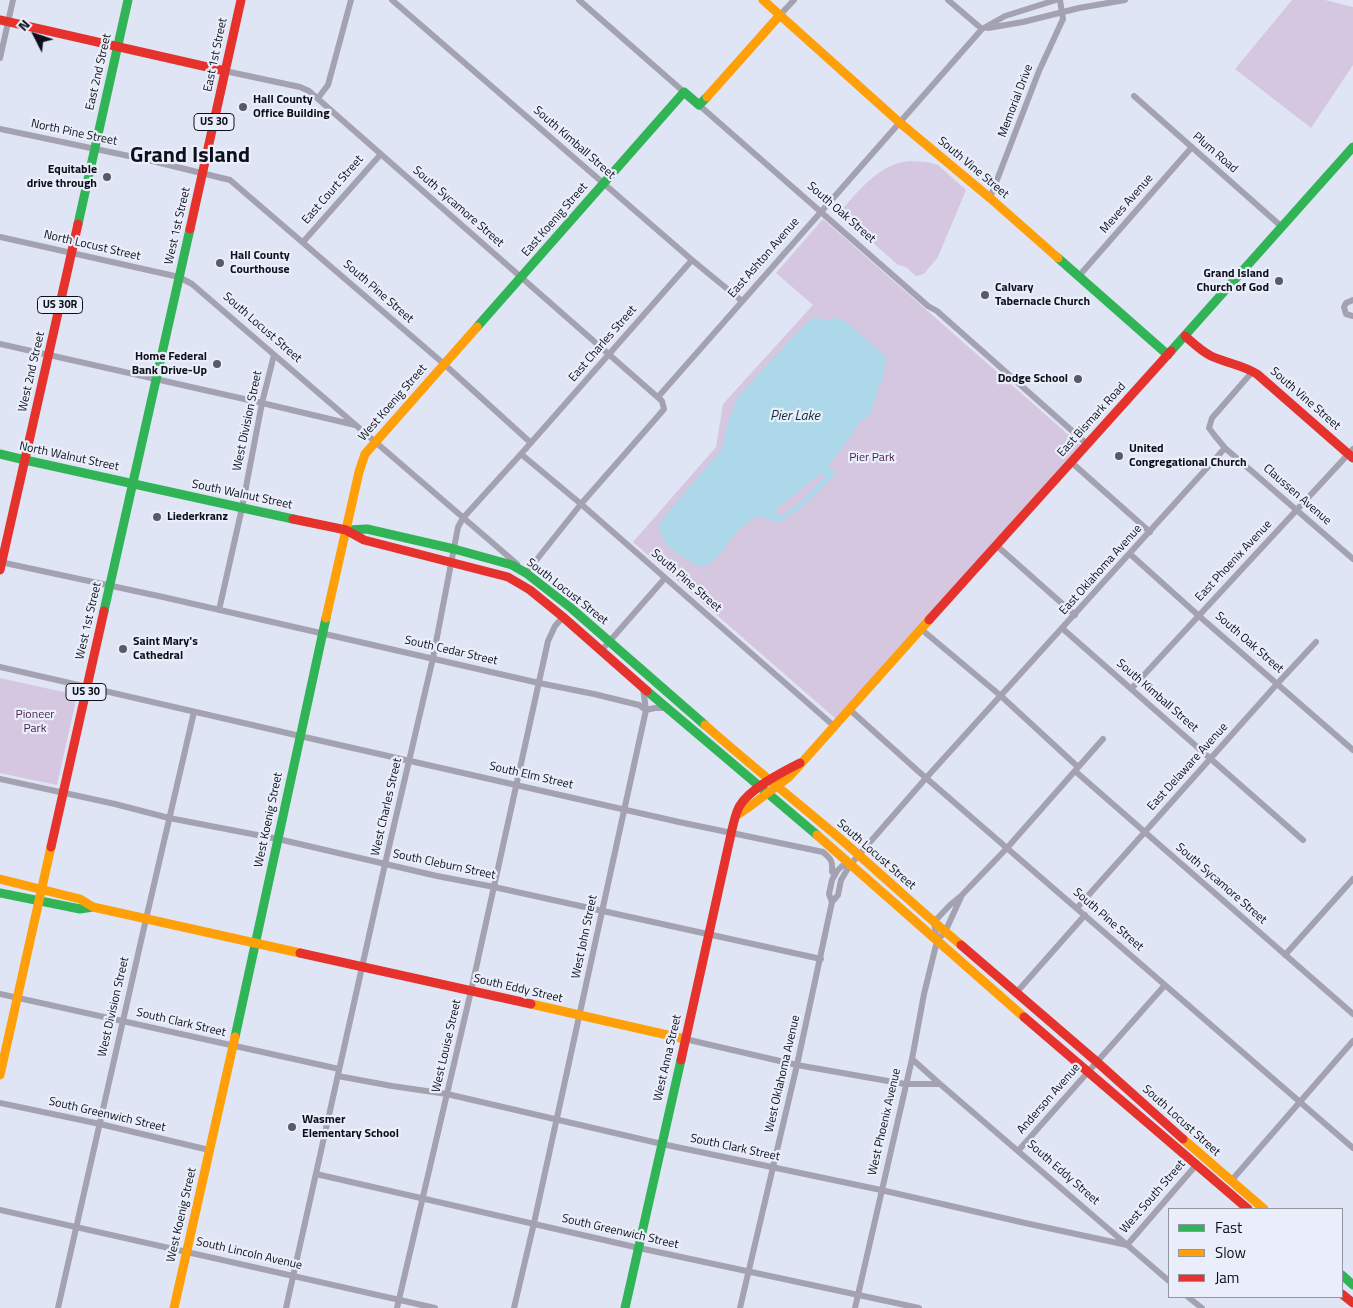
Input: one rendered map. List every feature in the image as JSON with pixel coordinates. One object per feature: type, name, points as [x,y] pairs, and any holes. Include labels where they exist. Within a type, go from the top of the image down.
[{"type":"main road","name":"East 2nd Street","points":[[95,150],[128,0]]},
{"type":"main road","name":"East 1st Street","points":[[202,173],[241,0]]},
{"type":"main road","name":"South Vine Street","points":[[763,0],[899,122],[990,198],[1168,355]]},
{"type":"main road","points":[[699,105],[780,15]]},
{"type":"main road","points":[[4,21],[225,71]]},
{"type":"main road","name":"East Koenig Street","points":[[444,364],[684,92]]},
{"type":"main road","name":"South Oak Street","points":[[684,92],[699,105]]},
{"type":"main road","name":"West 2nd Street","points":[[1,565],[95,150]]},
{"type":"main road","name":"East Bismark Road","points":[[800,763],[1352,151]]},
{"type":"main road","name":"West 1st Street","points":[[0,1075],[202,173]]},
{"type":"main road","name":"South Vine Street","points":[[1185,336],[1212,356],[1253,371],[1351,453]]},
{"type":"main road","name":"West Koenig Street","points":[[174,1308],[359,472],[365,454],[444,364]]},
{"type":"main road","name":"North Walnut Street","points":[[0,454],[133,483]]},
{"type":"main road","name":"South Walnut Street","points":[[133,483],[346,530],[367,529],[454,549]]},
{"type":"main road","name":"South Walnut Street","points":[[346,530],[364,540],[452,563]]},
{"type":"main road","name":"South Locust Street","points":[[454,549],[512,565],[526,573],[571,608],[1263,1208]]},
{"type":"main road","name":"South Locust Street","points":[[452,563],[508,577],[530,590],[794,815],[1247,1208]]},
{"type":"main road","name":"West Anna Street","points":[[625,1308],[731,834],[738,815],[739,806],[743,801],[774,783],[791,776],[800,763]]},
{"type":"main road","name":"South Eddy Street","points":[[0,880],[80,899],[93,907],[685,1039]]},
{"type":"main road","name":"South Eddy Street","points":[[0,892],[80,909],[93,907]]},
{"type":"main road","points":[[1343,1276],[1353,1284]]},
{"type":"main road","points":[[1343,1295],[1353,1304]]},
{"type":"street","points":[[0,58],[4,21],[13,0]]},
{"type":"street","points":[[318,98],[328,85],[351,0]]},
{"type":"street","name":"South Kimball Street","points":[[392,0],[603,184],[742,301]]},
{"type":"street","name":"South Oak Street","points":[[578,0],[684,92]]},
{"type":"street","points":[[780,15],[794,0]]},
{"type":"street","points":[[948,0],[982,29],[1126,0]]},
{"type":"street","name":"East Ashton Avenue","points":[[658,397],[982,29],[1005,16],[1056,0]]},
{"type":"street","name":"Memorial Drive","points":[[990,198],[1039,71],[1063,19],[1060,0]]},
{"type":"street","name":"South Sycamore Street","points":[[225,71],[300,87],[309,91],[658,397]]},
{"type":"street","name":"Plum Road","points":[[1134,96],[1282,227]]},
{"type":"street","name":"South Oak Street","points":[[699,105],[1087,444]]},
{"type":"street","name":"North Pine Street","points":[[0,129],[202,173]]},
{"type":"street","name":"Meves Avenue","points":[[1078,276],[1192,147]]},
{"type":"street","name":"East Court Street","points":[[303,242],[381,154]]},
{"type":"street","name":"South Pine Street","points":[[202,173],[226,178],[234,182],[444,364],[531,444]]},
{"type":"street","name":"North Locust Street","points":[[0,237],[179,277]]},
{"type":"street","name":"East Charles Street","points":[[521,454],[692,260]]},
{"type":"street","name":"South Locust Street","points":[[179,277],[198,289],[526,573]]},
{"type":"street","points":[[1353,300],[1348,301],[1344,307],[1346,314],[1353,316]]},
{"type":"street","points":[[0,344],[356,426]]},
{"type":"street","name":"West Division Street","points":[[219,610],[242,508],[262,403],[274,355]]},
{"type":"street","points":[[1225,448],[1209,428],[1212,418],[1253,371]]},
{"type":"street","points":[[526,573],[581,504],[664,409],[662,401],[658,397]]},
{"type":"street","name":"Claussen Avenue","points":[[1225,448],[1353,559]]},
{"type":"street","name":"East Oklahoma Avenue","points":[[926,778],[1225,448]]},
{"type":"street","name":"East Phoenix Avenue","points":[[1131,689],[1351,453]]},
{"type":"street","points":[[463,518],[521,454]]},
{"type":"street","name":"South Pine Street","points":[[521,454],[581,504],[834,726]]},
{"type":"street","points":[[1071,462],[1150,532]]},
{"type":"street","name":"West Charles Street","points":[[286,1308],[433,658],[458,527],[463,518]]},
{"type":"street","points":[[996,545],[1075,615]]},
{"type":"street","name":"South Oak Street","points":[[1130,554],[1277,684],[1352,747]]},
{"type":"street","points":[[1,565],[110,585],[219,610]]},
{"type":"street","points":[[601,651],[665,578]]},
{"type":"street","name":"South Cedar Street","points":[[219,610],[602,696],[639,705],[646,710],[667,708]]},
{"type":"street","name":"West Louise Street","points":[[398,1308],[471,991],[548,641],[555,626],[563,617]]},
{"type":"street","name":"South Sycamore Street","points":[[921,629],[1001,696],[1076,769],[1145,832],[1353,1014]]},
{"type":"street","name":"South Kimball Street","points":[[1063,629],[1304,840]]},
{"type":"street","name":"East Delaware Avenue","points":[[1077,908],[1316,642]]},
{"type":"street","points":[[0,667],[194,712]]},
{"type":"street","name":"West John Street","points":[[514,1308],[646,710],[643,688]]},
{"type":"street","name":"South Pine Street","points":[[849,709],[1353,1148]]},
{"type":"street","name":"West Division Street","points":[[58,1308],[194,712]]},
{"type":"street","name":"South Elm Street","points":[[194,712],[731,834],[823,852],[831,859],[833,864],[832,872],[835,875]]},
{"type":"street","points":[[1007,848],[1103,738]]},
{"type":"street","name":"West Oklahoma Avenue","points":[[740,1308],[821,959],[832,902],[838,895],[841,880],[850,865],[926,778]]},
{"type":"street","name":"South Cleburn Street","points":[[0,779],[169,818],[278,839],[438,876],[821,959]]},
{"type":"street","name":"West Phoenix Avenue","points":[[855,1308],[937,941],[934,922],[1007,848]]},
{"type":"street","name":"West Oklahoma Avenue","points":[[832,902],[829,894],[832,880],[842,866],[850,865]]},
{"type":"street","points":[[1285,955],[1353,879]]},
{"type":"street","name":"West Phoenix Avenue","points":[[937,941],[945,932],[961,896]]},
{"type":"street","points":[[1016,993],[1085,915]]},
{"type":"street","name":"Anderson Avenue","points":[[1018,1151],[1165,985]]},
{"type":"street","name":"South Clark Street","points":[[0,994],[233,1046],[392,1086],[447,1094],[662,1144],[881,1190],[1025,1224],[1126,1245]]},
{"type":"street","name":"South Eddy Street","points":[[685,1039],[797,1064],[906,1084],[940,1084]]},
{"type":"street","points":[[1230,1181],[1353,1042]]},
{"type":"street","name":"South Eddy Street","points":[[912,1059],[1168,1280]]},
{"type":"street","name":"South Greenwich Street","points":[[0,1103],[209,1150]]},
{"type":"street","name":"West South Street","points":[[1126,1245],[1197,1164]]},
{"type":"street","name":"South Greenwich Street","points":[[316,1174],[639,1248],[919,1308]]},
{"type":"street","name":"South Lincoln Avenue","points":[[0,1210],[435,1308]]},
{"type":"street","points":[[1189,1298],[1202,1308]]},
{"type":"green space","points":[[1292,0],[1325,0],[1353,7],[1353,65],[1311,128],[1235,69]]},
{"type":"green space","points":[[910,161],[938,165],[966,190],[938,257],[924,274],[916,276],[906,267],[898,265],[839,213],[879,173],[888,167]]},
{"type":"green space","name":"Pier Park","points":[[823,219],[1080,445],[836,719],[633,542],[716,447],[723,404],[813,305],[776,273]]},
{"type":"green space","name":"Pioneer Park","points":[[0,678],[77,695],[57,785],[0,773]]},
{"type":"water","name":"Pier Lake","points":[[835,317],[848,323],[887,358],[882,381],[877,388],[877,394],[869,417],[860,421],[833,460],[827,464],[836,473],[800,509],[781,521],[758,516],[749,522],[736,533],[713,561],[701,567],[687,560],[667,544],[662,537],[659,523],[721,450],[736,400],[741,393],[808,321],[815,318],[831,320]],"holes":[[[821,474],[826,477],[801,502],[780,516],[775,512],[777,508]]]},
{"type":"traffic: fast","points":[[78,224],[128,0]]},
{"type":"traffic: fast","points":[[477,327],[684,92],[699,105],[707,97]]},
{"type":"traffic: fast","points":[[1171,351],[1353,147]]},
{"type":"traffic: fast","points":[[104,611],[190,229]]},
{"type":"traffic: fast","points":[[1058,258],[1168,355]]},
{"type":"traffic: fast","points":[[0,454],[25,460]]},
{"type":"traffic: fast","points":[[25,460],[293,519]]},
{"type":"traffic: fast","points":[[347,530],[367,529],[454,549],[512,565],[526,573],[571,608],[705,725]]},
{"type":"traffic: fast","points":[[235,1037],[326,618]]},
{"type":"traffic: fast","points":[[647,691],[817,835]]},
{"type":"traffic: fast","points":[[0,893],[80,909],[93,907]]},
{"type":"traffic: fast","points":[[625,1308],[681,1060]]},
{"type":"traffic: fast","points":[[1343,1276],[1353,1285]]},
{"type":"traffic: slow","points":[[763,0],[899,122],[1058,258]]},
{"type":"traffic: slow","points":[[707,97],[780,15]]},
{"type":"traffic: slow","points":[[326,618],[359,472],[365,454],[477,327]]},
{"type":"traffic: slow","points":[[737,815],[789,777],[929,620]]},
{"type":"traffic: slow","points":[[705,725],[837,836],[961,945]]},
{"type":"traffic: slow","points":[[817,835],[1024,1017]]},
{"type":"traffic: slow","points":[[0,1075],[51,847]]},
{"type":"traffic: slow","points":[[0,879],[80,899],[93,907],[300,953]]},
{"type":"traffic: slow","points":[[531,1004],[685,1039]]},
{"type":"traffic: slow","points":[[174,1308],[235,1037]]},
{"type":"traffic: slow","points":[[1183,1139],[1263,1208]]},
{"type":"traffic: jam","points":[[190,229],[241,0]]},
{"type":"traffic: jam","points":[[0,20],[225,71]]},
{"type":"traffic: jam","points":[[0,570],[78,224]]},
{"type":"traffic: jam","points":[[1185,336],[1211,356],[1246,368],[1257,374],[1353,458]]},
{"type":"traffic: jam","points":[[929,620],[1171,351]]},
{"type":"traffic: jam","points":[[293,519],[346,530],[364,540],[508,577],[530,590],[563,617],[647,691]]},
{"type":"traffic: jam","points":[[51,847],[104,611]]},
{"type":"traffic: jam","points":[[681,1060],[739,807],[758,788],[775,776],[800,763]]},
{"type":"traffic: jam","points":[[961,945],[1183,1139]]},
{"type":"traffic: jam","points":[[300,953],[531,1004]]},
{"type":"traffic: jam","points":[[1024,1017],[1247,1208]]},
{"type":"traffic: jam","points":[[1343,1295],[1353,1303]]},
{"type":"place","name":"Hall County Office Building","points":[[243,107]]},
{"type":"place","name":"Equitable drive through","points":[[107,177]]},
{"type":"place","name":"Hall County Courthouse","points":[[220,263]]},
{"type":"place","name":"Grand Island Church of God","points":[[1279,281]]},
{"type":"place","name":"Calvary Tabernacle Church","points":[[985,295]]},
{"type":"place","name":"Home Federal Bank Drive-Up","points":[[217,364]]},
{"type":"place","name":"Dodge School","points":[[1078,379]]},
{"type":"place","name":"United Congregational Church","points":[[1119,456]]},
{"type":"place","name":"Liederkranz","points":[[157,517]]},
{"type":"place","name":"Saint Mary's Cathedral","points":[[123,649]]},
{"type":"place","name":"Wasmer Elementary School","points":[[292,1127]]},
{"type":"district","name":"Grand Island","points":[[190,157]]}]
